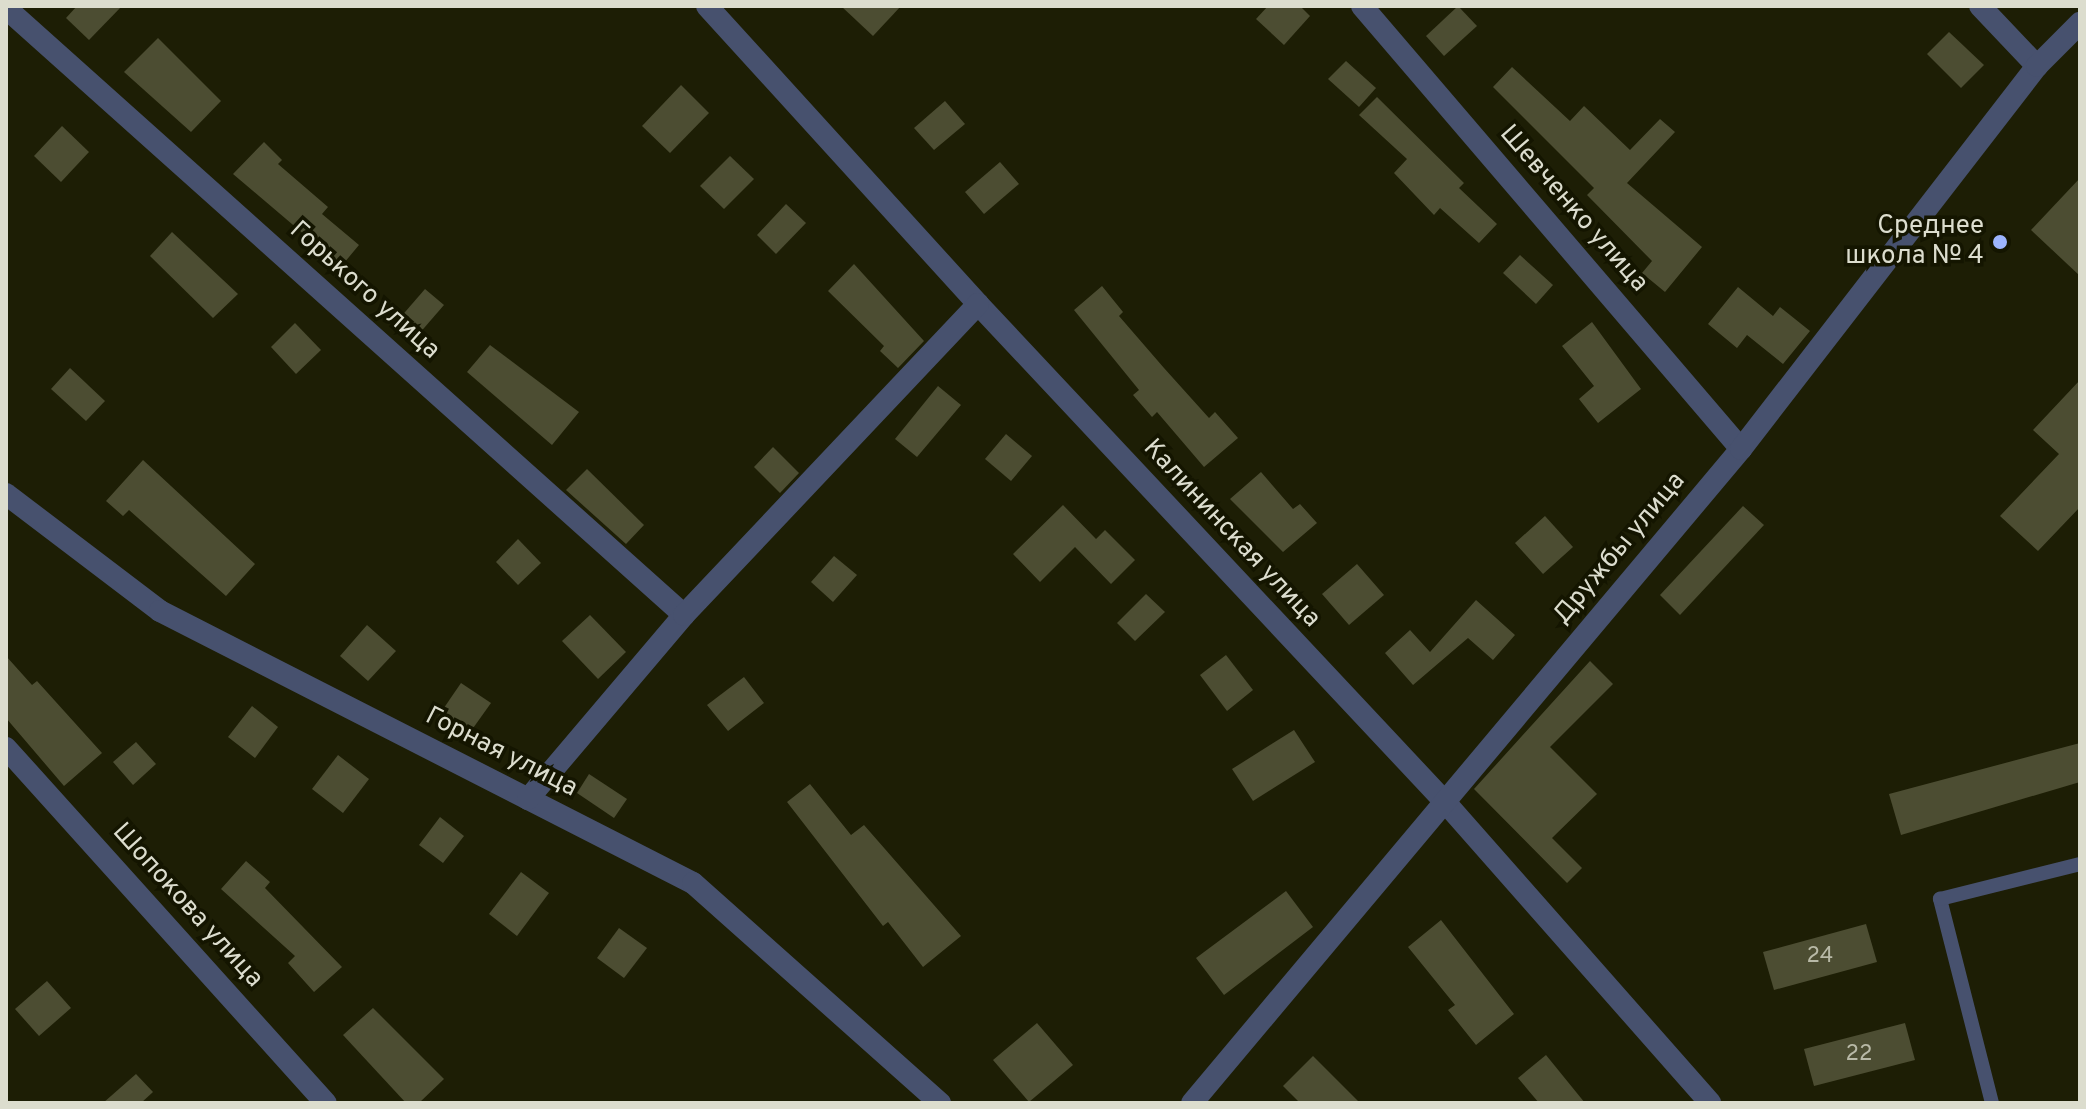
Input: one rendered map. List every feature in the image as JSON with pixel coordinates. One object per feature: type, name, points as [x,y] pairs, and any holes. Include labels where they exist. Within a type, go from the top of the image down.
[{"type":"street","name":"Калининская улица","points":[[707,6],[978,304],[1445,802],[1710,1103]]},
{"type":"street","name":"Шевченко улица","points":[[1362,6],[1741,449]]},
{"type":"street","points":[[1980,6],[2037,66]]},
{"type":"street","name":"Горького улица","points":[[6,8],[684,615]]},
{"type":"street","name":"Дружбы улица","points":[[1192,1103],[1741,449],[2037,66],[2080,23]]},
{"type":"street","points":[[528,799],[684,615],[978,304]]},
{"type":"street","name":"Горная улица","points":[[6,494],[160,611],[693,883],[940,1103]]},
{"type":"street","name":"Шопокова улица","points":[[6,748],[326,1103]]},
{"type":"lane","points":[[1992,1103],[1940,899],[2080,864]]},
{"type":"building","points":[[77,6],[122,6],[89,40],[66,18]]},
{"type":"building","points":[[841,6],[901,6],[873,36]]},
{"type":"building","points":[[1268,6],[1300,6],[1310,16],[1284,45],[1256,19]]},
{"type":"building","points":[[1458,6],[1477,26],[1444,56],[1426,36]]},
{"type":"building","points":[[1949,32],[1984,65],[1961,88],[1927,54]]},
{"type":"building","points":[[158,38],[221,101],[191,132],[124,72]]},
{"type":"building","points":[[1346,61],[1376,88],[1359,107],[1328,79]]},
{"type":"building","points":[[1512,67],[1570,121],[1584,106],[1630,150],[1660,119],[1675,132],[1627,183],[1702,247],[1665,292],[1642,273],[1652,261],[1587,195],[1594,188],[1493,87]]},
{"type":"building","points":[[681,85],[709,113],[670,153],[642,126]]},
{"type":"building","points":[[1377,97],[1464,183],[1459,188],[1497,224],[1479,243],[1440,208],[1434,215],[1394,173],[1407,159],[1359,115]]},
{"type":"building","points":[[945,101],[965,124],[934,150],[914,128]]},
{"type":"building","points":[[62,126],[89,152],[61,182],[34,156]]},
{"type":"building","points":[[264,142],[282,160],[278,164],[328,207],[322,214],[359,245],[334,275],[312,255],[319,247],[233,174]]},
{"type":"building","points":[[730,156],[754,179],[724,209],[700,186]]},
{"type":"building","points":[[1000,162],[1019,184],[984,214],[965,192]]},
{"type":"building","points":[[2080,178],[2080,276],[2031,230]]},
{"type":"building","points":[[786,204],[806,223],[776,254],[757,235]]},
{"type":"building","points":[[172,232],[238,294],[213,318],[150,256]]},
{"type":"building","points":[[1520,255],[1553,285],[1536,304],[1503,273]]},
{"type":"building","points":[[854,264],[924,341],[898,368],[880,351],[884,346],[828,291]]},
{"type":"building","points":[[1102,286],[1123,312],[1119,316],[1164,368],[1209,418],[1215,412],[1238,438],[1204,467],[1157,412],[1152,417],[1133,395],[1139,390],[1074,310]]},
{"type":"building","points":[[1738,287],[1773,316],[1780,307],[1810,331],[1783,364],[1747,335],[1737,348],[1708,324]]},
{"type":"building","points":[[425,289],[444,305],[418,335],[399,319]]},
{"type":"building","points":[[1592,322],[1641,389],[1598,423],[1579,399],[1594,386],[1562,346]]},
{"type":"building","points":[[295,323],[321,350],[296,374],[271,347]]},
{"type":"building","points":[[490,345],[579,412],[552,445],[467,372]]},
{"type":"building","points":[[70,368],[105,401],[86,421],[51,389]]},
{"type":"building","points":[[2080,380],[2080,507],[2038,551],[2000,516],[2059,454],[2033,430]]},
{"type":"building","points":[[938,386],[961,405],[917,457],[895,439]]},
{"type":"building","points":[[1006,434],[1032,456],[1011,481],[985,459]]},
{"type":"building","points":[[773,447],[799,473],[780,493],[754,467]]},
{"type":"building","points":[[143,460],[255,564],[226,596],[129,510],[123,516],[106,501]]},
{"type":"building","points":[[587,469],[644,525],[626,544],[566,490]]},
{"type":"building","points":[[1261,472],[1293,509],[1300,504],[1317,523],[1283,552],[1230,499]]},
{"type":"building","points":[[1063,505],[1096,539],[1105,530],[1135,560],[1111,584],[1075,547],[1040,582],[1013,554]]},
{"type":"building","points":[[1743,506],[1764,525],[1680,615],[1660,595]]},
{"type":"building","points":[[1545,516],[1573,547],[1543,574],[1515,543]]},
{"type":"building","points":[[518,539],[541,563],[518,585],[496,562]]},
{"type":"building","points":[[834,556],[857,575],[833,602],[811,582]]},
{"type":"building","points":[[1357,564],[1384,595],[1349,625],[1322,594]]},
{"type":"building","points":[[1146,594],[1165,612],[1135,641],[1117,623]]},
{"type":"building","points":[[1476,600],[1515,635],[1493,660],[1468,638],[1413,685],[1385,653],[1410,630],[1430,652]]},
{"type":"building","points":[[590,615],[626,652],[598,679],[562,641]]},
{"type":"building","points":[[367,625],[396,651],[368,681],[340,656]]},
{"type":"building","points":[[1226,655],[1253,690],[1227,711],[1200,675]]},
{"type":"building","points":[[6,656],[32,685],[37,681],[102,753],[64,786],[6,718]]},
{"type":"building","points":[[1590,661],[1613,684],[1550,747],[1597,794],[1552,838],[1582,868],[1567,883],[1474,789]]},
{"type":"building","points":[[744,677],[764,703],[728,731],[707,705]]},
{"type":"building","points":[[461,683],[491,703],[466,738],[437,718]]},
{"type":"building","points":[[252,706],[278,727],[255,758],[228,737]]},
{"type":"building","points":[[1294,730],[1315,762],[1253,801],[1232,769]]},
{"type":"building","points":[[136,742],[156,764],[133,785],[113,762]]},
{"type":"building","points":[[2080,743],[2080,782],[1901,835],[1889,794]]},
{"type":"building","points":[[338,755],[369,779],[343,813],[312,789]]},
{"type":"building","points":[[589,774],[627,799],[614,818],[577,793]]},
{"type":"building","points":[[810,784],[851,835],[864,825],[961,936],[923,967],[888,922],[883,926],[787,802]]},
{"type":"building","points":[[440,817],[464,836],[443,863],[419,845]]},
{"type":"building","points":[[246,861],[270,882],[265,888],[342,967],[314,992],[288,963],[295,956],[221,889]]},
{"type":"building","points":[[521,872],[549,893],[517,936],[489,914]]},
{"type":"building","points":[[1286,891],[1313,927],[1224,995],[1196,958]]},
{"type":"building","points":[[1441,920],[1514,1014],[1476,1045],[1448,1010],[1455,1005],[1408,947]]},
{"type":"building","points":[[1866,924],[1877,962],[1774,990],[1763,952]]},
{"type":"building","points":[[619,928],[647,948],[624,978],[597,958]]},
{"type":"building","points":[[47,981],[71,1008],[39,1036],[15,1009]]},
{"type":"building","points":[[373,1008],[444,1079],[419,1103],[406,1103],[343,1035]]},
{"type":"building","points":[[1037,1023],[1073,1065],[1029,1102],[993,1060]]},
{"type":"building","points":[[1905,1023],[1915,1060],[1814,1086],[1804,1049]]},
{"type":"building","points":[[1546,1055],[1585,1103],[1539,1103],[1518,1078]]},
{"type":"building","points":[[1313,1056],[1360,1103],[1300,1103],[1283,1086]]},
{"type":"building","points":[[136,1074],[153,1092],[141,1103],[103,1103]]},
{"type":"place","name":"Среднее школа № 4","points":[[2000,242]]}]
